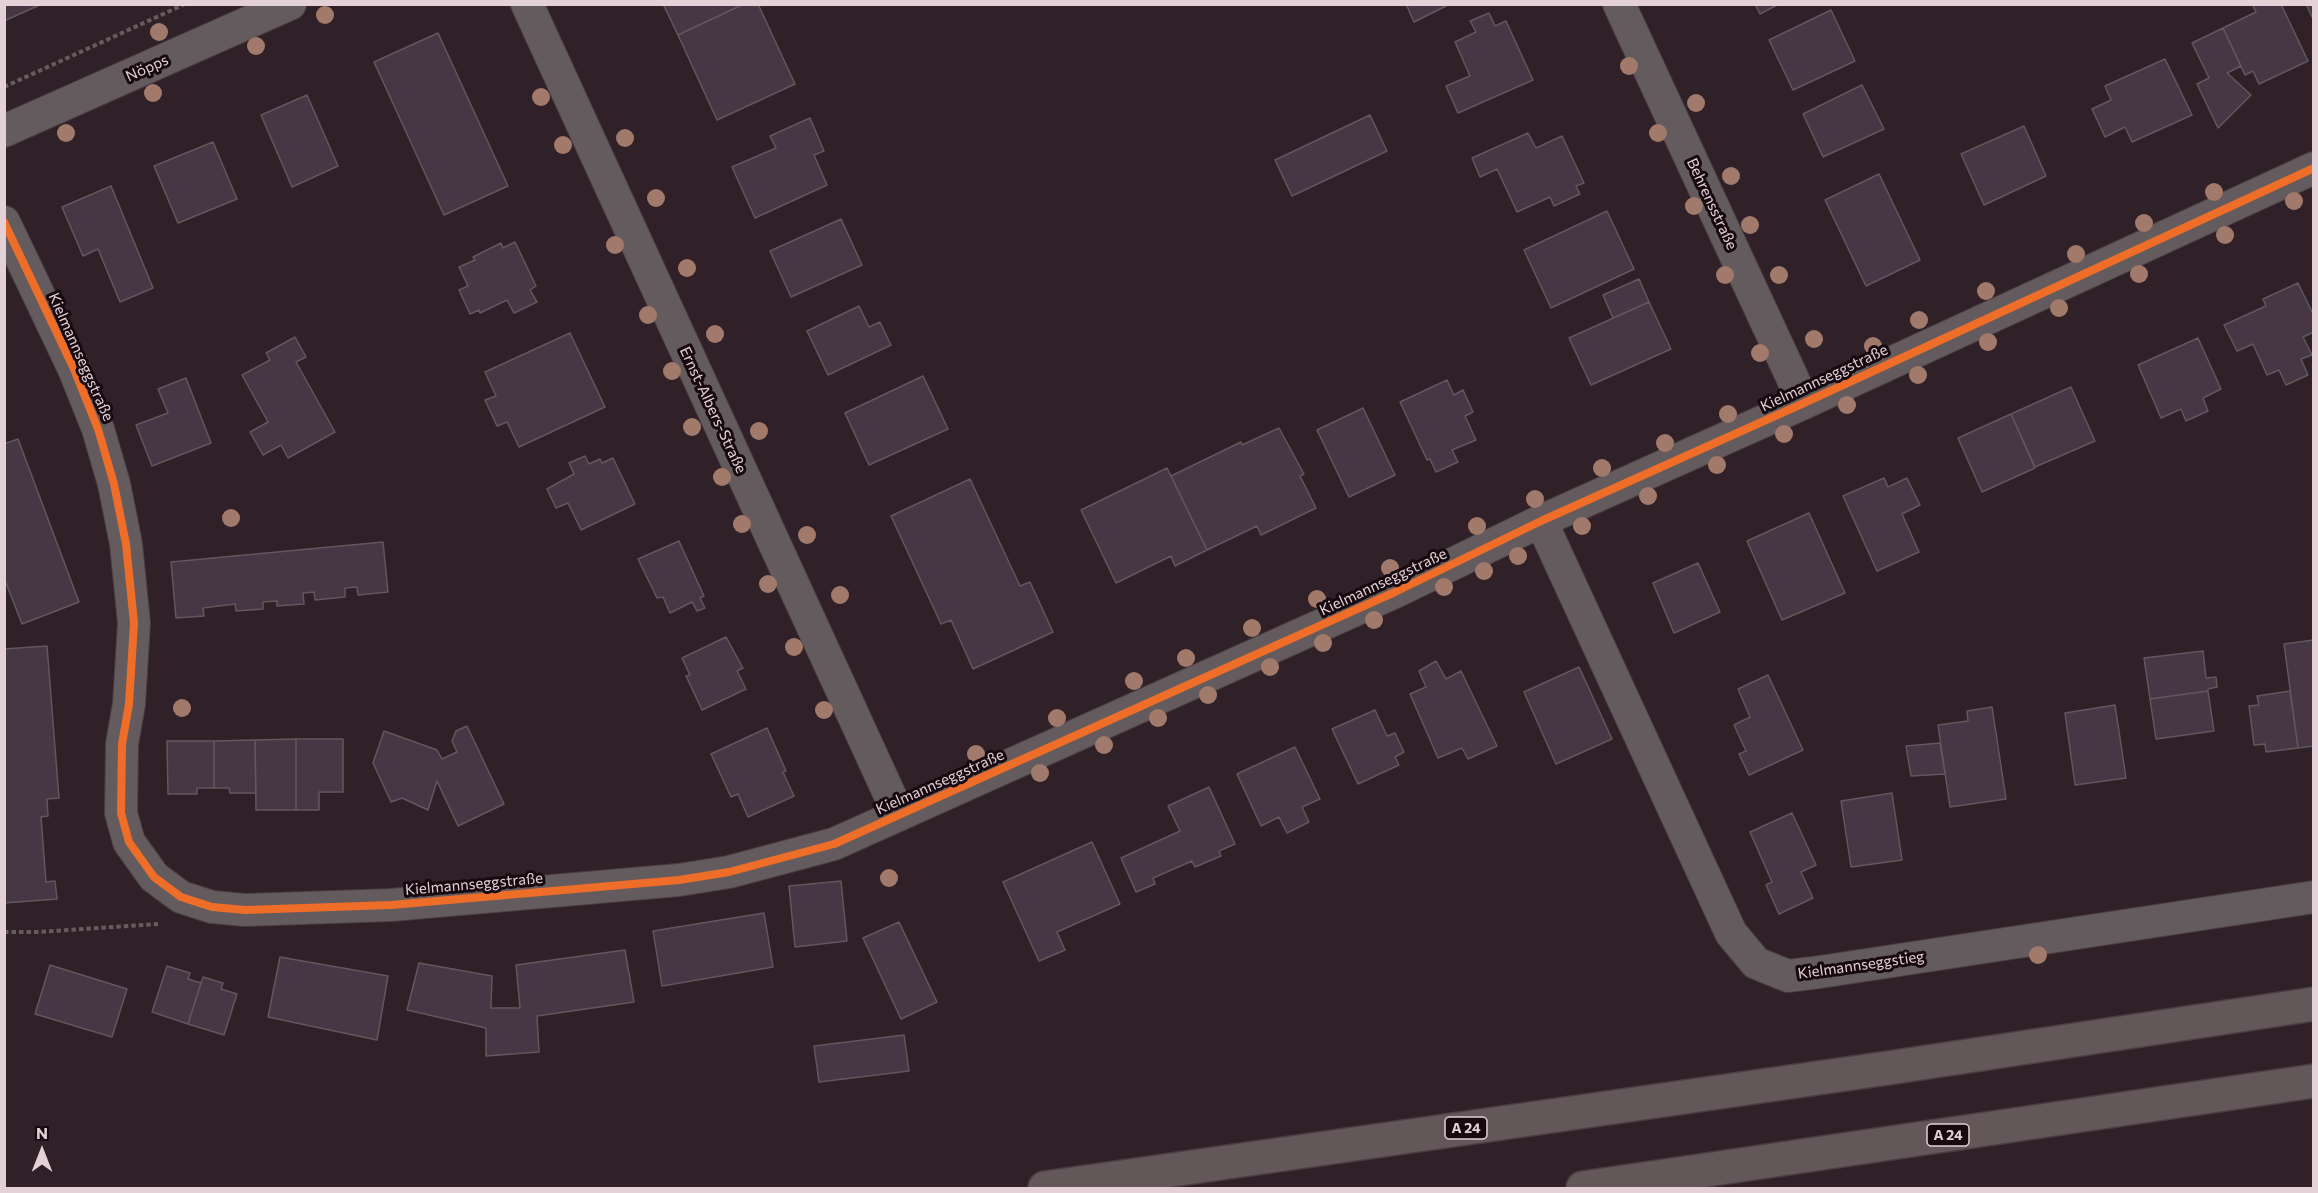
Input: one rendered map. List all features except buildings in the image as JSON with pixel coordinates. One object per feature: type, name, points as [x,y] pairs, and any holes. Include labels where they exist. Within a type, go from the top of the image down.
[{"type":"highway","name":"A 24","points":[[1045,1188],[1888,1068],[2313,1004]]},
{"type":"highway","name":"A 24","points":[[1583,1188],[2313,1081]]},
{"type":"street","name":"Nöpps","points":[[4,131],[290,4]]},
{"type":"street","name":"Ernst-Albers-Straße","points":[[527,4],[899,815]]},
{"type":"street","name":"Behrensstraße","points":[[1619,4],[1804,403]]},
{"type":"street","name":"Kielmannseggstraße","points":[[4,222],[74,369],[98,429],[114,484],[122,524],[134,623],[129,704],[122,744],[120,776],[121,813],[129,842],[154,877],[181,897],[212,907],[245,910],[391,905],[679,880],[729,872],[834,844],[1395,592],[1541,521],[1804,403],[2313,168]]},
{"type":"street","name":"Kielmannseggstieg","points":[[1541,521],[1731,933],[1756,963],[1788,976],[2313,897]]},
{"type":"path","points":[[4,87],[185,4]]},
{"type":"path","points":[[4,932],[38,932],[173,923],[212,907]]},
{"type":"cycle path","points":[[4,222],[74,369],[98,429],[114,484],[126,544],[134,623],[129,704],[122,744],[121,813],[129,842],[154,877],[181,897],[212,907],[245,910],[391,905],[679,880],[729,872],[834,844],[1395,592],[1541,521],[1804,403],[2314,168]]}]
